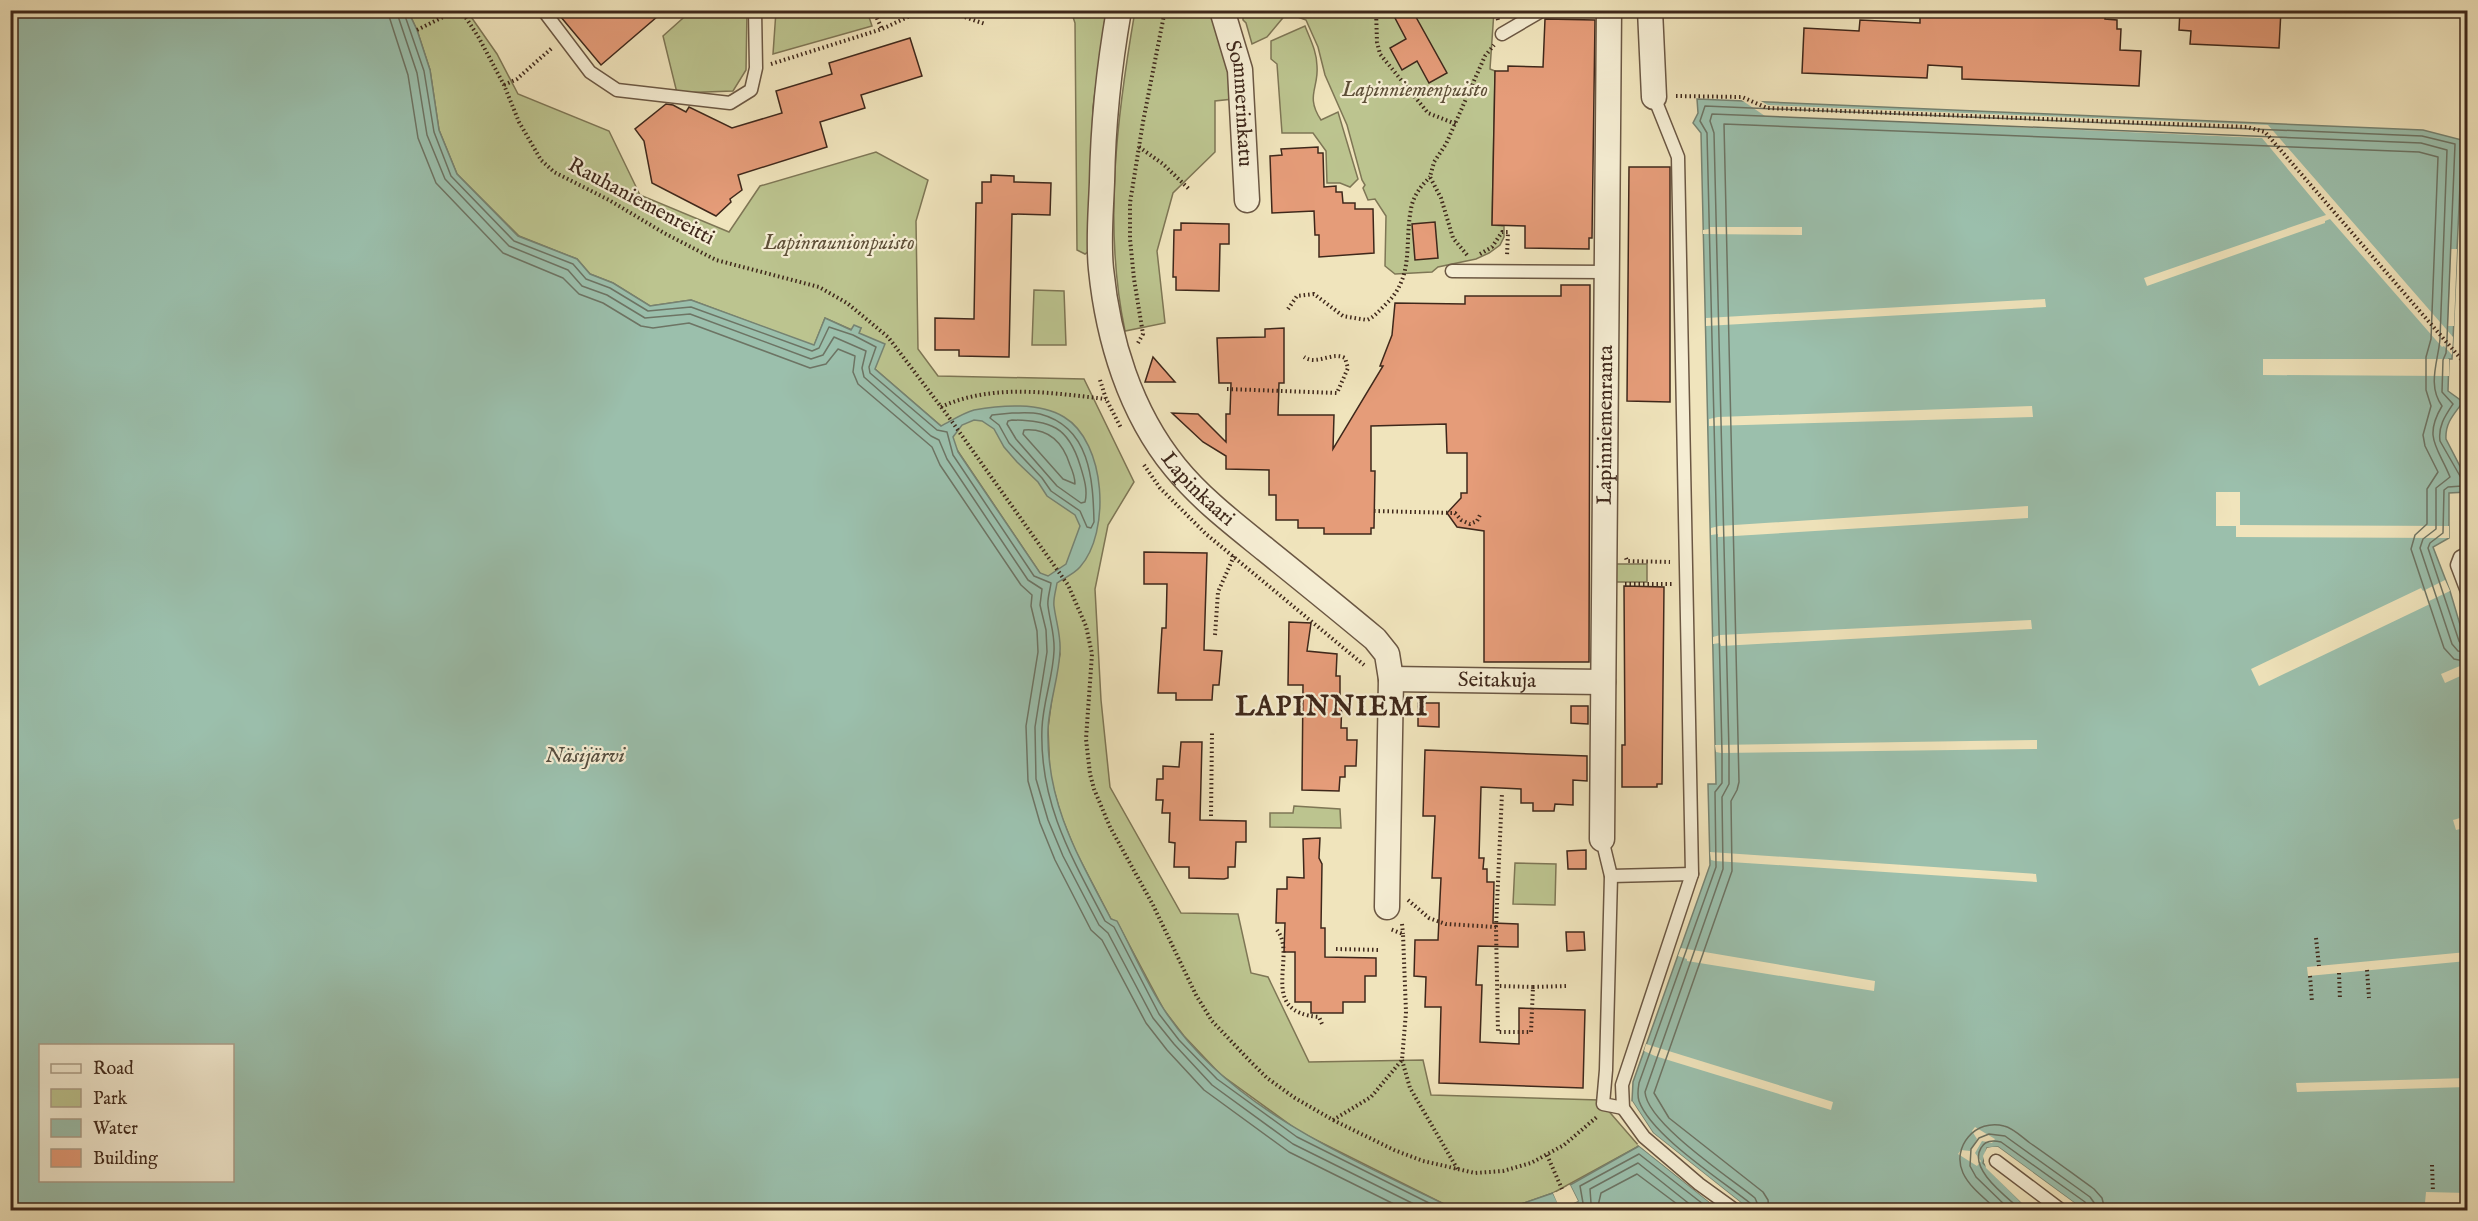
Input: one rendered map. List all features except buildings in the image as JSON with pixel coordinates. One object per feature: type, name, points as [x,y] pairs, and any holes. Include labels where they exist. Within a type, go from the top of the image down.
[{"type":"street","name":"Lapinkaari","points":[[1119,10],[1106,102],[1101,232],[1101,268],[1110,325],[1118,353],[1143,417],[1174,466],[1198,492],[1375,639],[1387,654],[1391,679],[1391,909]]},
{"type":"street","name":"Sommerinkatu","points":[[1222,10],[1240,70],[1247,200]]},
{"type":"street","name":"Lapinniemenranta","points":[[1602,838],[1610,10]]},
{"type":"street","points":[[1650,10],[1654,97]]},
{"type":"street","name":"Seitakuja","points":[[1391,679],[1603,682]]},
{"type":"lane","points":[[543,10],[590,72],[617,90],[730,103],[752,90],[756,68],[754,10]]},
{"type":"lane","points":[[1502,34],[1543,10]]},
{"type":"lane","points":[[1654,97],[1678,157],[1692,874],[1622,1085],[1623,1108],[1653,1145],[1699,1184],[1735,1210]]},
{"type":"lane","points":[[1452,271],[1607,272]]},
{"type":"lane","points":[[2468,553],[2460,557],[2457,565],[2468,594]]},
{"type":"lane","points":[[1602,838],[1611,876],[1606,1070],[1603,1104],[1623,1108]]},
{"type":"lane","points":[[1611,876],[1692,874]]},
{"type":"lane","points":[[1996,1161],[2061,1210]]},
{"type":"path","points":[[417,30],[459,10]]},
{"type":"path","name":"Rauhaniemenreitti","points":[[459,10],[479,38],[504,85],[519,122],[541,160],[554,172],[716,260],[819,287],[856,310],[888,337],[948,416],[1068,585],[1086,626],[1092,654],[1086,739],[1094,789],[1110,827],[1152,904],[1196,995],[1212,1021],[1268,1078],[1313,1110],[1394,1150],[1458,1171],[1475,1173],[1503,1171],[1547,1155],[1564,1145],[1597,1118],[1603,1104]]},
{"type":"path","points":[[873,10],[882,29]]},
{"type":"path","points":[[1118,353],[1137,344],[1143,334],[1130,239],[1130,203],[1165,10]]},
{"type":"path","points":[[1376,10],[1377,42],[1380,54],[1428,112],[1456,124]]},
{"type":"path","points":[[756,68],[882,29],[910,13],[962,16],[985,24]]},
{"type":"path","points":[[1288,309],[1297,296],[1314,294],[1343,316],[1367,320],[1400,290],[1405,272],[1411,207],[1419,189],[1430,177],[1434,162],[1456,124],[1485,56],[1502,34]]},
{"type":"path","points":[[504,85],[517,79],[564,38]]},
{"type":"path","points":[[1684,96],[1742,97],[1767,108],[2235,126],[2265,132],[2468,367]]},
{"type":"path","points":[[1139,147],[1163,164],[1190,190]]},
{"type":"path","points":[[1430,177],[1441,198],[1453,238],[1469,256],[1485,252],[1492,247],[1502,232],[1508,232],[1507,271]]},
{"type":"path","points":[[1227,388],[1337,393],[1348,368],[1346,358],[1341,356],[1310,361],[1304,357]]},
{"type":"path","points":[[1100,378],[1106,399],[1125,434]]},
{"type":"path","points":[[941,407],[955,400],[982,393],[1019,391],[1106,399]]},
{"type":"path","points":[[1141,461],[1160,488],[1206,534],[1357,657],[1368,669]]},
{"type":"path","points":[[1374,511],[1455,513],[1461,520],[1470,524],[1477,521],[1480,514]]},
{"type":"path","points":[[1215,635],[1218,592],[1234,556]]},
{"type":"path","points":[[1627,561],[1662,562]]},
{"type":"path","points":[[1634,584],[1660,584]]},
{"type":"path","points":[[1212,733],[1212,816]]},
{"type":"path","points":[[1502,793],[1496,927],[1498,1032],[1532,1032],[1533,987]]},
{"type":"path","points":[[1391,909],[1446,924],[1496,927]]},
{"type":"path","points":[[1391,909],[1403,934],[1406,1012],[1402,1060],[1410,1088],[1458,1171]]},
{"type":"path","points":[[1277,930],[1284,944],[1281,980],[1286,998],[1296,1011],[1302,1015],[1319,1017],[1322,1024]]},
{"type":"path","points":[[2316,938],[2319,966]]},
{"type":"path","points":[[1336,949],[1380,950]]},
{"type":"path","points":[[2367,970],[2369,998]]},
{"type":"path","points":[[2339,973],[2340,1000]]},
{"type":"path","points":[[2310,976],[2312,1002]]},
{"type":"path","points":[[1497,986],[1567,986]]},
{"type":"path","points":[[1333,1120],[1371,1097],[1402,1060]]},
{"type":"path","points":[[1547,1155],[1562,1188]]},
{"type":"path","points":[[2432,1166],[2433,1192]]},
{"type":"path","points":[[2432,1203],[2432,1210]]},
{"type":"green space","points":[[1005,10],[1106,11],[1093,107],[1089,251],[1085,254],[1077,250],[1075,23],[1072,14],[1004,14]]},
{"type":"green space","name":"Lapinraunionpuisto","points":[[408,11],[467,11],[497,54],[518,94],[609,131],[640,195],[729,232],[760,186],[876,152],[928,180],[916,221],[918,349],[938,376],[1084,379],[1134,482],[1108,525],[1095,589],[1101,700],[1110,787],[1181,913],[1238,914],[1251,973],[1268,977],[1309,1062],[1423,1060],[1431,1095],[1599,1100],[1639,1146],[1553,1193],[1504,1210],[1456,1210],[1300,1132],[1220,1074],[1184,1036],[1164,1010],[1117,922],[1111,919],[1075,850],[1061,815],[1050,776],[1048,728],[1060,654],[1040,573],[941,426],[875,369],[859,333],[861,328],[852,330],[825,318],[814,346],[691,300],[650,306],[613,283],[590,274],[577,259],[519,236],[457,174],[439,130],[430,70]]},
{"type":"green space","points":[[691,11],[747,11],[746,70],[733,91],[677,93],[663,36]]},
{"type":"green space","points":[[776,11],[867,11],[872,26],[773,54]]},
{"type":"green space","points":[[1135,11],[1213,11],[1231,65],[1233,99],[1215,101],[1215,152],[1173,193],[1157,251],[1165,323],[1125,331],[1118,291],[1115,251],[1115,171],[1123,90]]},
{"type":"green space","name":"Lapinniemenpuisto","points":[[1243,11],[1494,11],[1490,69],[1495,71],[1492,225],[1504,226],[1504,237],[1500,245],[1476,259],[1438,267],[1432,272],[1395,274],[1385,266],[1386,216],[1375,199],[1368,200],[1363,188],[1365,185],[1347,125],[1325,75],[1318,47],[1306,20],[1287,13],[1267,37],[1252,44],[1243,20]]},
{"type":"green space","points":[[1305,26],[1317,61],[1314,105],[1321,120],[1338,112],[1358,179],[1350,187],[1340,183],[1327,183],[1326,151],[1313,133],[1282,133],[1277,64],[1271,59],[1271,41]]},
{"type":"green space","points":[[1034,290],[1064,291],[1066,345],[1032,345]]},
{"type":"green space","points":[[1612,564],[1647,564],[1647,582],[1611,582]]},
{"type":"green space","points":[[1294,806],[1340,809],[1341,828],[1270,827],[1270,813],[1293,813]]},
{"type":"green space","points":[[1515,863],[1556,864],[1555,905],[1513,904]]},
{"type":"water","name":"Näsijärvi","points":[[10,11],[408,11],[430,70],[439,130],[457,174],[518,236],[577,259],[590,274],[613,283],[650,306],[691,300],[814,345],[825,318],[851,330],[854,325],[861,328],[859,333],[885,344],[875,369],[941,426],[970,411],[996,407],[1032,407],[1064,417],[1078,429],[1089,446],[1096,466],[1100,511],[1090,552],[1078,569],[1057,583],[1054,597],[1060,651],[1049,719],[1049,756],[1058,805],[1076,851],[1111,919],[1117,921],[1165,1011],[1192,1046],[1223,1077],[1258,1104],[1336,1151],[1456,1210],[11,1210]],"holes":[[[974,420],[982,421],[994,429],[1004,447],[1038,482],[1047,496],[1075,515],[1080,526],[1066,564],[1048,576],[1040,573],[958,452],[953,437],[962,425]]]},
{"type":"water","points":[[1697,99],[2423,130],[2462,140],[2452,359],[2449,359],[2448,391],[2463,402],[2449,423],[2446,439],[2466,478],[2467,492],[2449,493],[2449,538],[2433,547],[2450,591],[2467,648],[2467,1210],[2084,1210],[1998,1147],[1987,1148],[1983,1163],[2029,1210],[1750,1210],[1653,1133],[1632,1101],[1633,1082],[1710,865],[1708,784],[1716,784],[1701,133],[1693,123],[1698,113]]},
{"type":"water","points":[[1639,1146],[1712,1204],[1710,1208],[1713,1210],[1504,1210],[1553,1193],[1561,1209],[1578,1201],[1570,1185]]},
{"type":"pier","points":[[1740,99],[1759,100],[1768,105],[2268,125],[2453,337],[2452,355],[2444,346],[2442,347],[2330,219],[2325,223],[2147,286],[2144,278],[2326,215],[2262,138],[1765,116]]},
{"type":"pier","points":[[1709,227],[1802,227],[1802,235],[1703,234],[1703,230]]},
{"type":"pier","points":[[2451,249],[2457,249],[2454,326],[2448,326]]},
{"type":"pier","points":[[2045,299],[2046,307],[1706,326],[1706,318]]},
{"type":"pier","points":[[2263,359],[2449,359],[2449,376],[2263,375]]},
{"type":"pier","points":[[2032,406],[2033,417],[1709,426],[1709,419],[1718,417]]},
{"type":"pier","points":[[2216,492],[2240,492],[2240,525],[2449,526],[2449,538],[2236,537],[2236,526],[2216,526]]},
{"type":"pier","points":[[2028,506],[2028,518],[1718,537],[1718,534],[1711,535],[1711,528],[1719,526]]},
{"type":"pier","points":[[2445,580],[2450,591],[2429,601],[2430,604],[2259,686],[2251,669],[2421,588],[2423,591]]},
{"type":"pier","points":[[2031,620],[2032,629],[1721,646],[1720,643],[1713,644],[1713,637],[1720,635]]},
{"type":"pier","points":[[2467,663],[2467,673],[2445,683],[2441,674]]},
{"type":"pier","points":[[2037,740],[2037,749],[1721,753],[1716,752],[1715,745]]},
{"type":"pier","points":[[2467,816],[2467,827],[2456,830],[2453,820]]},
{"type":"pier","points":[[1710,852],[2036,874],[2037,882],[1715,861],[1711,860]]},
{"type":"pier","points":[[1681,948],[1875,981],[1874,991],[1687,961],[1678,956]]},
{"type":"pier","points":[[2467,952],[2467,961],[2308,976],[2307,967]]},
{"type":"pier","points":[[1646,1044],[1833,1102],[1831,1110],[1655,1056],[1644,1051]]},
{"type":"pier","points":[[2467,1078],[2467,1087],[2297,1092],[2296,1083]]},
{"type":"pier","points":[[1632,1101],[1653,1133],[1750,1210],[1745,1210],[1651,1136],[1632,1109],[1630,1103]]},
{"type":"pier","points":[[1975,1127],[1995,1139],[1992,1143],[1982,1141],[1975,1153],[1981,1161],[1977,1166],[1958,1154],[1961,1150],[1970,1151],[1977,1139],[1972,1131]]},
{"type":"pier","points":[[1637,1144],[1641,1144],[1714,1201],[1715,1209],[1719,1207],[1723,1210],[1713,1210],[1709,1208],[1712,1204]]},
{"type":"pier","points":[[1998,1147],[2084,1210],[2080,1210],[1996,1150],[1989,1151],[1986,1157],[1988,1166],[2032,1210],[2029,1210],[1986,1168],[1983,1156],[1987,1148]]},
{"type":"pier","points":[[1570,1185],[1578,1201],[1560,1209],[1553,1193],[1556,1192],[1562,1205],[1574,1199],[1567,1186]]},
{"type":"pier","points":[[2426,1192],[2467,1193],[2467,1203],[2425,1203]]},
{"type":"district","name":"LAPINNIEMI","points":[[1332,708]]}]
